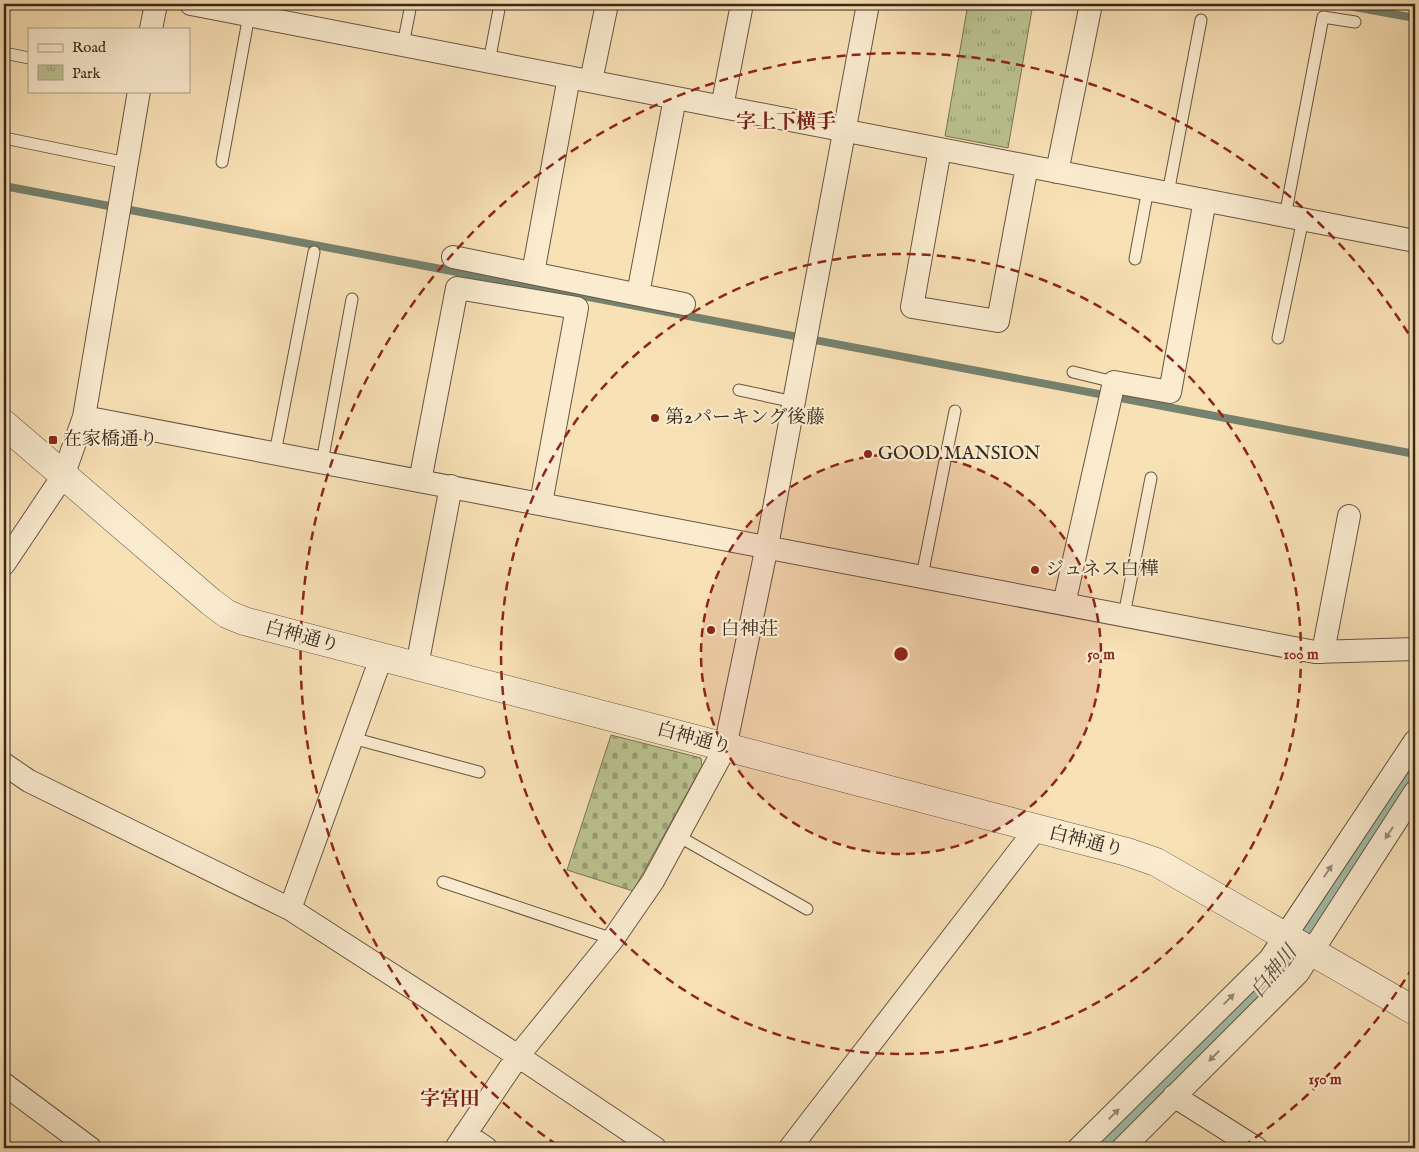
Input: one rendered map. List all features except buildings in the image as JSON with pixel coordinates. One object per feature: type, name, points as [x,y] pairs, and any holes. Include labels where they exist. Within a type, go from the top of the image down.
[{"type":"street","points":[[151,28],[156,4]]},
{"type":"street","points":[[191,4],[1415,241]]},
{"type":"street","points":[[533,273],[580,79],[608,4]]},
{"type":"street","points":[[722,107],[742,4]]},
{"type":"street","points":[[486,1148],[460,1141],[518,1056],[613,939],[653,882],[725,748],[767,546],[868,4]]},
{"type":"street","points":[[1057,172],[1091,4]]},
{"type":"street","points":[[4,564],[63,476],[84,417],[139,92]]},
{"type":"street","points":[[638,294],[675,98]]},
{"type":"street","points":[[940,149],[912,307],[998,321],[1026,166]]},
{"type":"street","points":[[1064,604],[1114,382],[1170,392],[1204,200]]},
{"type":"street","points":[[453,257],[684,304]]},
{"type":"street","points":[[498,295],[503,267]]},
{"type":"street","points":[[420,481],[457,288],[577,308],[541,503]]},
{"type":"street","points":[[84,417],[1323,652],[1415,649]]},
{"type":"street","name":"白神通り","points":[[4,424],[228,614],[244,621],[1156,862],[1299,942],[1415,1011]]},
{"type":"street","points":[[417,666],[451,486]]},
{"type":"street","points":[[1323,652],[1349,516]]},
{"type":"street","points":[[290,909],[381,658]]},
{"type":"street","points":[[1123,1148],[1298,973],[1299,942],[1415,741]]},
{"type":"street","points":[[4,764],[29,781],[290,909],[518,1056],[655,1148]]},
{"type":"street","points":[[1079,1148],[1270,959],[1299,942],[1415,792]]},
{"type":"street","points":[[790,1148],[1036,829]]},
{"type":"street","points":[[4,1084],[90,1148]]},
{"type":"street","points":[[1174,1096],[1241,1144]]},
{"type":"lane","points":[[403,45],[411,4]]},
{"type":"lane","points":[[489,62],[500,4]]},
{"type":"lane","points":[[222,162],[249,15]]},
{"type":"lane","points":[[1278,338],[1323,17],[1354,22]]},
{"type":"lane","points":[[1135,259],[1158,191],[1201,20]]},
{"type":"lane","points":[[4,53],[28,58]]},
{"type":"lane","points":[[4,138],[127,163]]},
{"type":"lane","points":[[275,453],[314,252]]},
{"type":"lane","points":[[322,462],[352,299]]},
{"type":"lane","points":[[1073,372],[1114,382]]},
{"type":"lane","points":[[739,390],[794,402]]},
{"type":"lane","points":[[922,576],[956,412]]},
{"type":"lane","points":[[1124,615],[1151,478]]},
{"type":"lane","points":[[352,738],[479,772]]},
{"type":"lane","points":[[678,836],[808,909]]},
{"type":"lane","points":[[443,882],[613,939]]},
{"type":"green space","points":[[968,4],[1033,4],[1008,148],[945,136]]},
{"type":"green space","points":[[611,735],[701,758],[702,766],[633,891],[567,870]]},
{"type":"waterway","points":[[1338,4],[1415,18]]},
{"type":"waterway","points":[[4,186],[1415,454]]},
{"type":"waterway","name":"白神川","points":[[1098,1148],[1273,979],[1415,766]]},
{"type":"place","name":"第2パーキング後藤","points":[[655,418]]},
{"type":"place","name":"在家橋通り","points":[[53,440]]},
{"type":"place","name":"GOOD MANSION","points":[[868,454]]},
{"type":"place","name":"ジュネス白樺","points":[[1035,570]]},
{"type":"place","name":"白神荘","points":[[711,630]]},
{"type":"district","name":"字上下横手","points":[[786,122]]},
{"type":"district","name":"字宮田","points":[[450,1099]]}]
